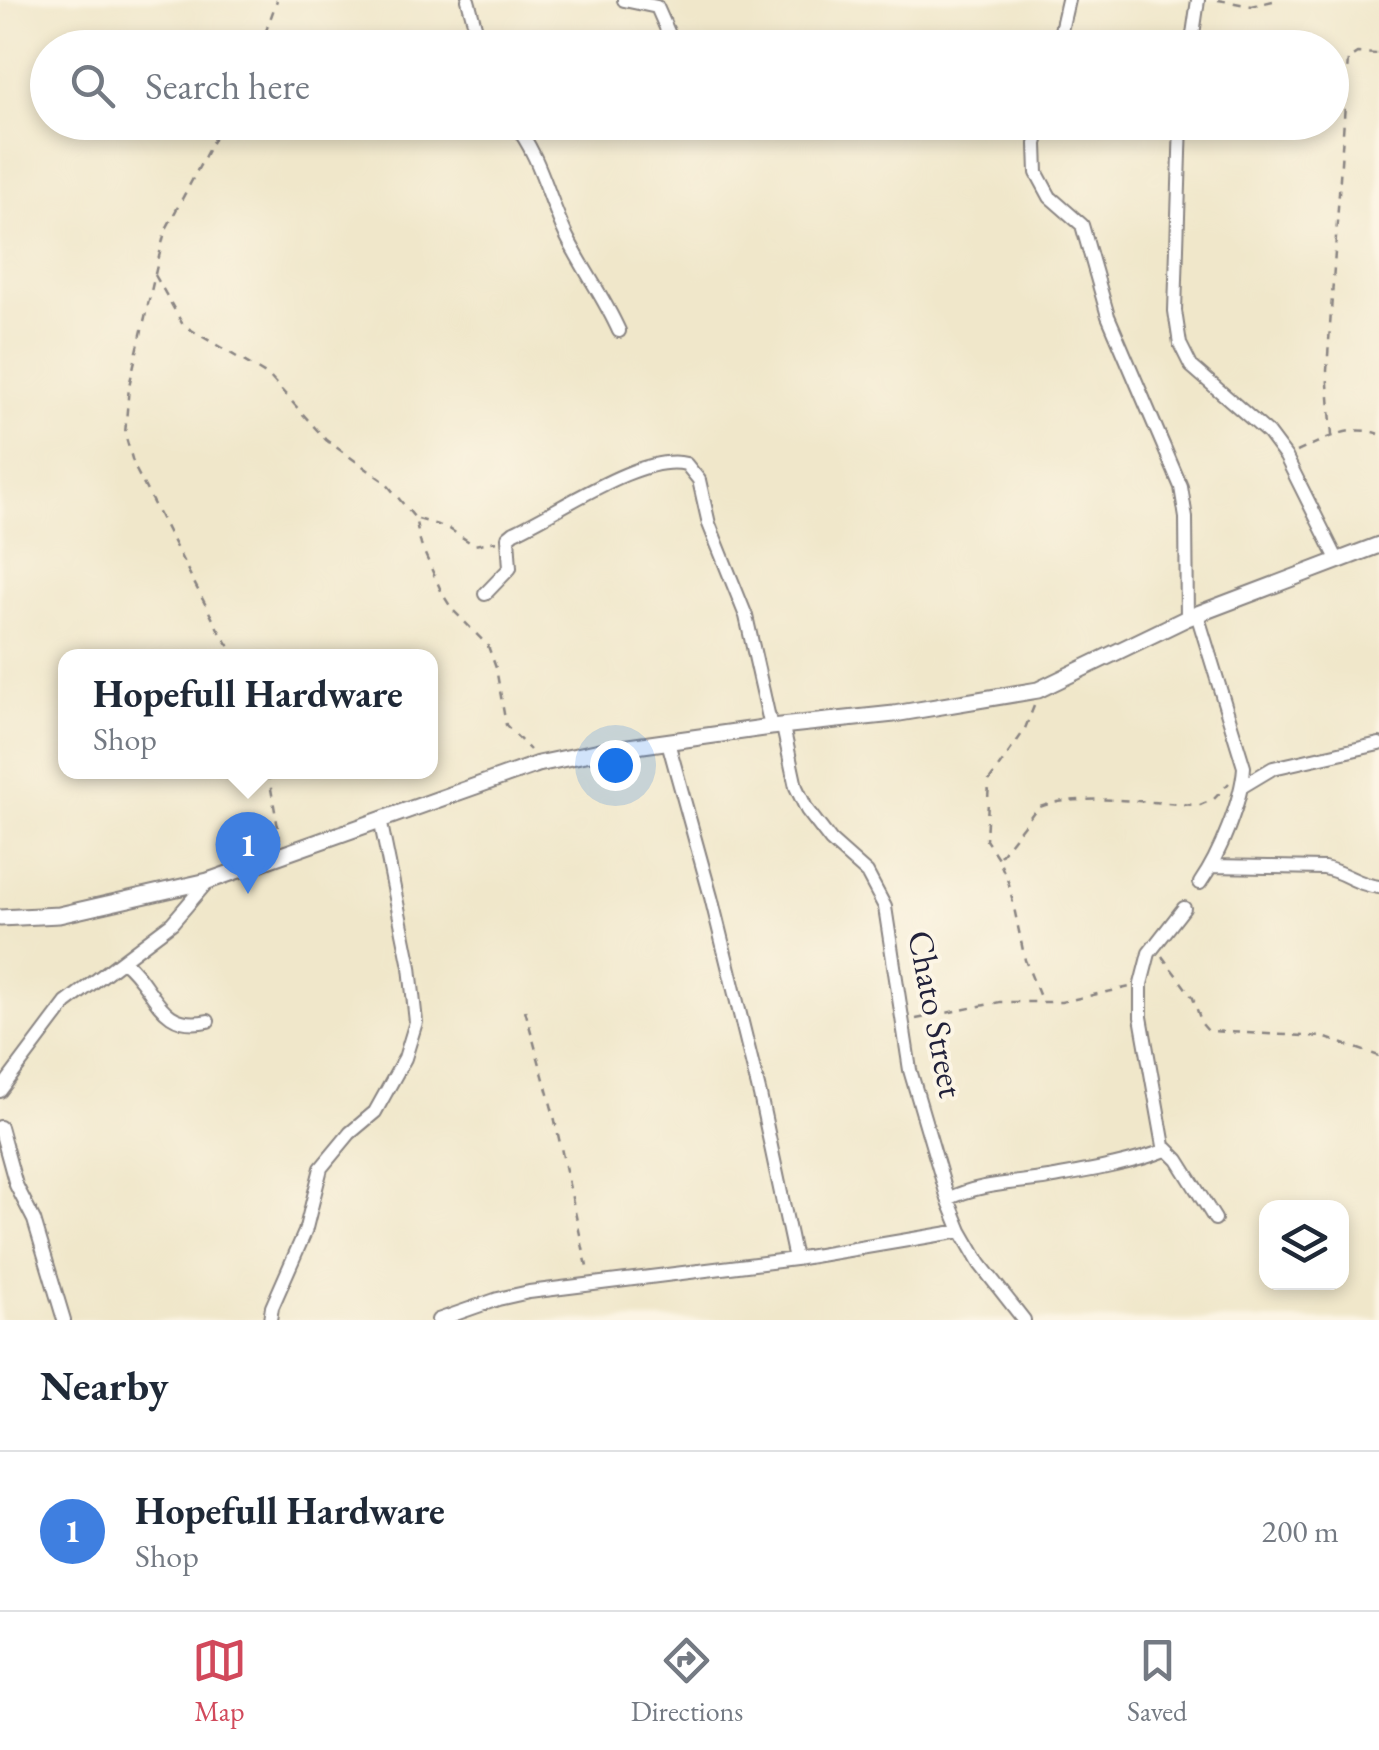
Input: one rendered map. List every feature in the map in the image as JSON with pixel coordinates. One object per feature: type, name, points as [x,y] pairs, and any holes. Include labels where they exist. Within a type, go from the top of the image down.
[{"type":"street","points":[[468,0],[478,30]]},
{"type":"street","points":[[624,0],[657,6],[668,30]]},
{"type":"street","points":[[1061,30],[1068,0]]},
{"type":"street","points":[[1194,30],[1198,0]]},
{"type":"street","points":[[527,140],[565,232],[619,330]]},
{"type":"street","points":[[1037,140],[1037,173],[1050,197],[1082,225],[1108,316],[1181,487],[1192,616],[1244,767],[1243,786],[1212,866],[1200,884]]},
{"type":"street","points":[[1180,140],[1175,311],[1180,344],[1191,366],[1268,432],[1286,457],[1338,561]]},
{"type":"street","name":"Chato Street","points":[[508,538],[625,474],[660,463],[686,464],[698,480],[709,524],[746,616],[796,787],[807,810],[831,842],[867,873],[885,908],[910,1070],[948,1199],[980,1264],[1024,1320]]},
{"type":"street","points":[[485,594],[510,568],[508,538]]},
{"type":"street","points":[[0,918],[59,915],[208,882],[538,764],[1038,690],[1192,616],[1379,545]]},
{"type":"street","points":[[668,742],[760,1095],[795,1258]]},
{"type":"street","points":[[1243,786],[1272,768],[1379,744]]},
{"type":"street","points":[[270,1320],[272,1307],[306,1232],[322,1168],[350,1133],[375,1112],[405,1058],[416,1022],[410,967],[380,819]]},
{"type":"street","points":[[1212,866],[1324,868],[1356,884],[1379,885]]},
{"type":"street","points":[[0,1091],[66,1003],[172,923],[208,882]]},
{"type":"street","points":[[1184,908],[1144,965],[1141,1017],[1166,1150],[1178,1160],[1215,1219]]},
{"type":"street","points":[[122,961],[133,968],[159,1006],[176,1021],[208,1021]]},
{"type":"street","points":[[0,1127],[16,1185],[34,1220],[64,1320]]},
{"type":"street","points":[[948,1199],[989,1184],[1046,1178],[1146,1158],[1166,1150]]},
{"type":"street","points":[[438,1320],[498,1299],[961,1231]]},
{"type":"path","points":[[266,30],[277,0]]},
{"type":"path","points":[[1218,0],[1252,6],[1277,0]]},
{"type":"path","points":[[1349,58],[1358,53],[1379,54]]},
{"type":"path","points":[[212,140],[164,231],[129,386],[127,446],[231,649]]},
{"type":"path","points":[[1332,436],[1327,370],[1343,140]]},
{"type":"path","points":[[155,274],[184,325],[269,376],[326,440],[385,482],[416,518],[421,545],[442,593],[452,610],[488,646],[496,668],[504,720],[510,731],[525,742],[538,764]]},
{"type":"path","points":[[1286,457],[1356,429],[1379,434]]},
{"type":"path","points":[[416,518],[448,528],[474,545],[508,538]]},
{"type":"path","points":[[1038,690],[1024,730],[989,781],[986,840],[1010,884],[1025,960],[1042,1002]]},
{"type":"path","points":[[998,858],[1044,804],[1085,800],[1200,805],[1214,798],[1244,767]]},
{"type":"path","points":[[269,779],[283,856]]},
{"type":"path","points":[[1156,945],[1192,998],[1208,1031],[1322,1037],[1379,1056]]},
{"type":"path","points":[[903,1022],[1000,1002],[1079,999],[1141,984]]},
{"type":"path","points":[[525,1010],[554,1116],[591,1285]]},
{"type":"place","name":"Hopefull Hardware","points":[[248,894]]}]
